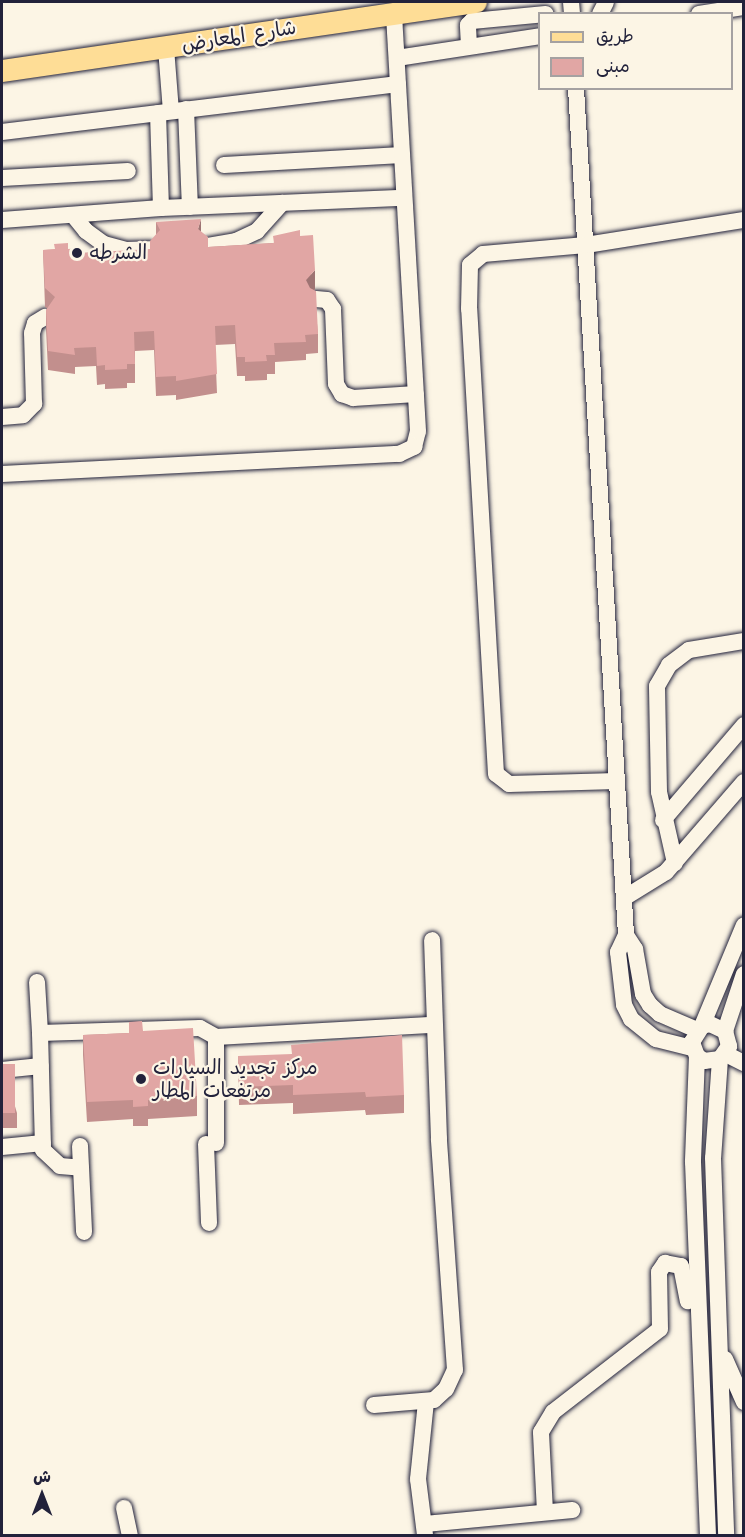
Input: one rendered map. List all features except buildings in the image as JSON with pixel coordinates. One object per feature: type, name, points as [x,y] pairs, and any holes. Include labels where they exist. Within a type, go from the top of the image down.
[{"type":"main road","name":"شارع المعارض","points":[[2,71],[476,2]]},
{"type":"lane","points":[[712,12],[744,7]]},
{"type":"lane","points":[[2,474],[405,453],[414,447],[418,436],[394,14]]},
{"type":"lane","points":[[469,46],[468,25],[472,21],[538,15]]},
{"type":"lane","points":[[397,58],[538,36]]},
{"type":"lane","points":[[166,48],[172,111],[190,207]]},
{"type":"lane","points":[[2,132],[398,84]]},
{"type":"lane","points":[[576,90],[626,935],[618,952],[624,1005],[631,1019],[662,1041],[695,1052],[704,1061],[729,1045]]},
{"type":"lane","points":[[160,208],[172,111]]},
{"type":"lane","points":[[224,165],[402,154]]},
{"type":"lane","points":[[2,178],[128,171]]},
{"type":"lane","points":[[2,220],[160,208],[404,198]]},
{"type":"lane","points":[[208,246],[251,234],[282,203]]},
{"type":"lane","points":[[73,215],[86,231],[104,244],[126,250],[150,249]]},
{"type":"lane","points":[[617,781],[509,784],[496,774],[469,309],[470,265],[483,254],[586,245],[744,220]]},
{"type":"lane","points":[[316,299],[327,300],[333,309],[336,384],[342,394],[353,398],[416,394]]},
{"type":"lane","points":[[2,417],[23,415],[34,404],[32,333],[35,323],[45,317]]},
{"type":"lane","points":[[675,862],[663,820],[657,686],[669,664],[689,650],[744,640]]},
{"type":"lane","points":[[663,820],[744,726]]},
{"type":"lane","points":[[624,898],[657,880],[744,782]]},
{"type":"lane","points":[[708,1536],[693,1144],[695,1052],[700,1028],[744,925]]},
{"type":"lane","points":[[626,935],[635,949],[643,994],[650,1005],[660,1014],[700,1028],[710,1024],[744,1063]]},
{"type":"lane","points":[[374,1405],[426,1402],[446,1389],[455,1370],[434,1024],[432,940]]},
{"type":"lane","points":[[726,1536],[713,1133],[744,974]]},
{"type":"lane","points":[[37,982],[43,1150],[60,1166],[81,1168]]},
{"type":"lane","points":[[40,1033],[200,1028],[216,1037],[434,1024]]},
{"type":"lane","points":[[209,1223],[216,1037]]},
{"type":"lane","points":[[2,1070],[41,1066]]},
{"type":"lane","points":[[2,1147],[43,1143]]},
{"type":"lane","points":[[80,1146],[84,1232]]},
{"type":"lane","points":[[545,1512],[541,1432],[553,1412],[660,1329],[659,1272],[665,1263],[681,1266],[690,1313],[699,1330]]},
{"type":"lane","points":[[720,1347],[744,1402]]},
{"type":"lane","points":[[426,1402],[418,1479],[425,1530],[572,1510]]},
{"type":"lane","points":[[124,1508],[130,1536]]},
{"type":"place","name":"الشرطه","points":[[77,253]]},
{"type":"place","name":"مركز تجديد السيارات مرتفعات المطار","points":[[141,1079]]}]
